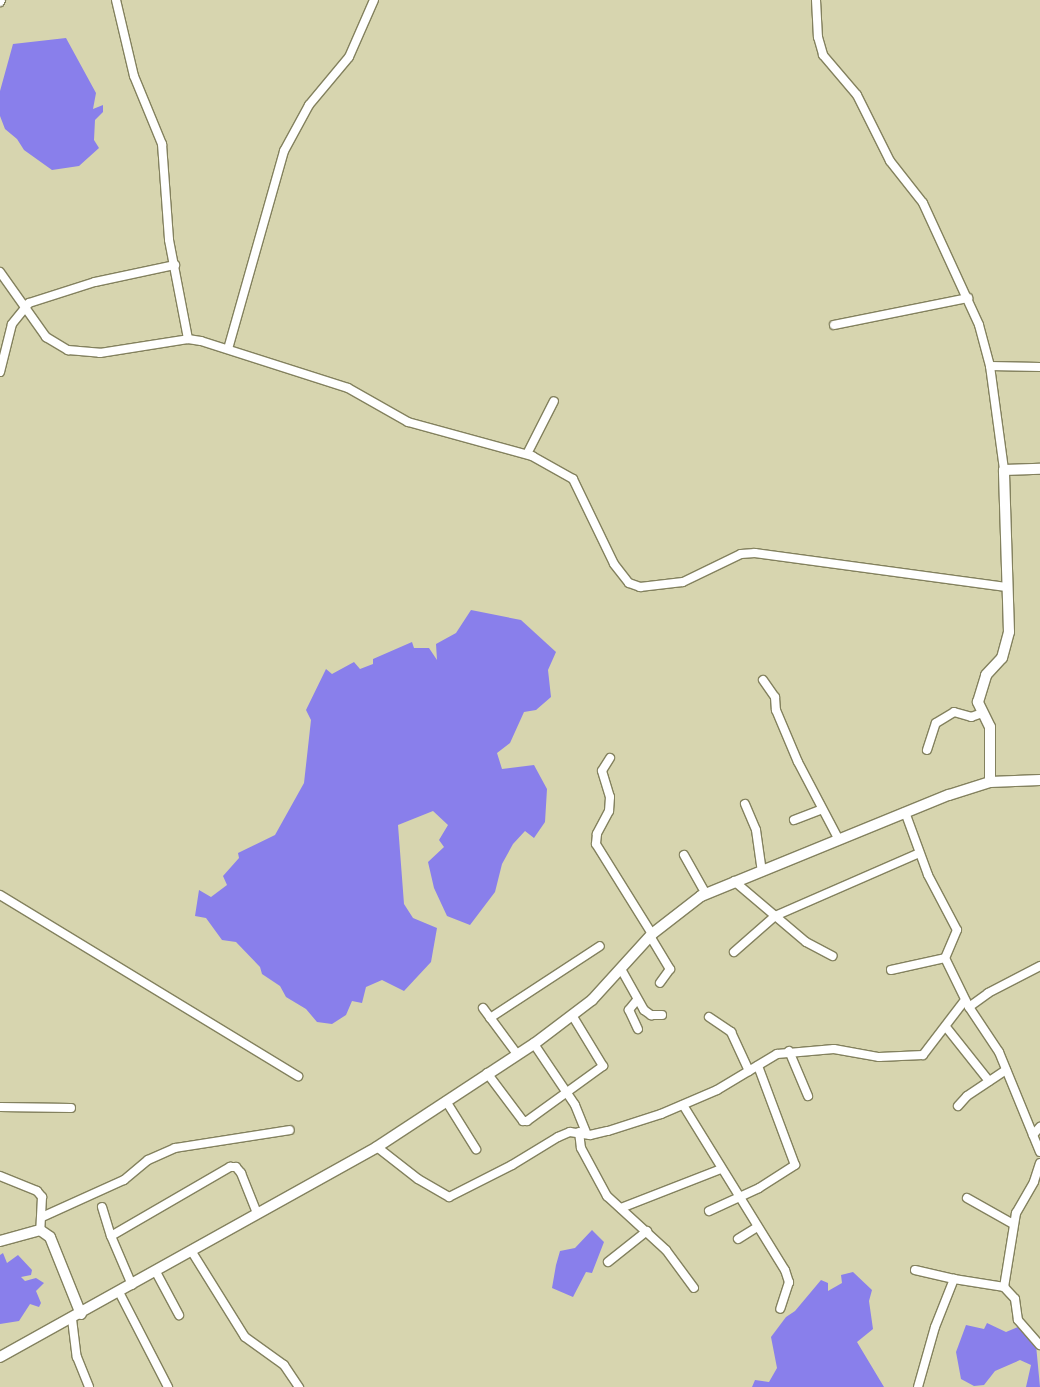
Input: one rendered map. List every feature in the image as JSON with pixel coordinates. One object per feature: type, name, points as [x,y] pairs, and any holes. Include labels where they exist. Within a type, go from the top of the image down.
[{"type":"street","points":[[116,0],[134,76],[160,134],[175,265],[188,339]]},
{"type":"street","points":[[228,349],[284,151],[309,105],[349,57],[374,0]]},
{"type":"street","points":[[816,0],[818,37],[823,54],[857,95],[890,161],[923,203],[968,298],[984,340],[990,366],[1004,470],[1009,632],[1002,658],[983,682],[980,710],[990,727],[990,782]]},
{"type":"street","points":[[1,368],[12,324],[29,303],[95,282],[175,265]]},
{"type":"street","points":[[0,272],[23,309],[46,337],[68,350],[111,352],[188,339],[228,349],[348,388],[408,422],[528,454],[573,480],[614,564],[629,583],[640,587],[683,582],[748,553],[1008,586]]},
{"type":"street","points":[[834,325],[968,298]]},
{"type":"street","points":[[990,366],[1040,367]]},
{"type":"street","points":[[528,454],[554,401]]},
{"type":"street","points":[[1004,470],[1040,469]]},
{"type":"street","points":[[763,680],[775,697],[776,710],[798,762],[839,840]]},
{"type":"street","points":[[927,750],[936,724],[954,712],[971,717],[980,710]]},
{"type":"street","points":[[610,758],[602,771],[610,799],[609,811],[596,834],[596,844],[670,969],[660,983]]},
{"type":"street","points":[[0,1357],[192,1252],[257,1213],[377,1147],[446,1102],[534,1044],[592,1000],[651,935],[706,894],[905,812],[990,782],[1040,780]]},
{"type":"street","points":[[746,804],[756,830],[762,872]]},
{"type":"street","points":[[794,820],[822,809]]},
{"type":"street","points":[[905,812],[919,853],[957,930],[945,958],[967,1004],[994,1042],[1040,1152]]},
{"type":"street","points":[[734,952],[775,916],[919,853]]},
{"type":"street","points":[[684,855],[706,894]]},
{"type":"street","points":[[734,881],[806,942],[832,956]]},
{"type":"street","points":[[0,896],[298,1076]]},
{"type":"street","points":[[490,1018],[600,946]]},
{"type":"street","points":[[891,970],[945,958]]},
{"type":"street","points":[[377,1147],[418,1180],[449,1197],[512,1165],[558,1137],[622,1128],[683,1105],[778,1054],[789,1051],[834,1049],[879,1057],[923,1054],[967,1004],[1040,966]]},
{"type":"street","points":[[621,969],[636,1000],[650,1015],[662,1015]]},
{"type":"street","points":[[636,1000],[629,1010],[638,1029]]},
{"type":"street","points":[[482,1008],[517,1054]]},
{"type":"street","points":[[488,1073],[524,1122],[567,1093],[603,1066],[572,1015]]},
{"type":"street","points":[[709,1017],[731,1032],[749,1071]]},
{"type":"street","points":[[946,1028],[989,1081]]},
{"type":"street","points":[[534,1044],[567,1093],[583,1133],[581,1148],[602,1187],[677,1262],[694,1288]]},
{"type":"street","points":[[789,1051],[808,1096]]},
{"type":"street","points":[[709,1211],[740,1199],[795,1165],[758,1066]]},
{"type":"street","points":[[958,1106],[1006,1070]]},
{"type":"street","points":[[446,1102],[476,1149]]},
{"type":"street","points":[[683,1105],[788,1278],[780,1309]]},
{"type":"street","points":[[0,1107],[71,1108]]},
{"type":"street","points":[[1033,1135],[1040,1128]]},
{"type":"street","points":[[42,1217],[124,1180],[148,1160],[175,1148],[290,1130]]},
{"type":"street","points":[[1004,1287],[1013,1224],[1037,1183],[1040,1164]]},
{"type":"street","points":[[111,1236],[230,1167],[236,1168],[241,1173],[257,1213]]},
{"type":"street","points":[[621,1208],[721,1169]]},
{"type":"street","points":[[0,1176],[36,1191],[43,1203],[40,1230]]},
{"type":"street","points":[[967,1198],[1013,1224]]},
{"type":"street","points":[[102,1207],[111,1236],[132,1285]]},
{"type":"street","points":[[738,1239],[758,1227]]},
{"type":"street","points":[[0,1241],[40,1230]]},
{"type":"street","points":[[40,1230],[54,1240],[77,1316],[77,1357],[89,1387]]},
{"type":"street","points":[[608,1262],[647,1231]]},
{"type":"street","points":[[192,1252],[245,1337],[284,1365],[299,1387]]},
{"type":"street","points":[[915,1270],[954,1279],[1004,1287],[1015,1299],[1020,1322],[1040,1344]]},
{"type":"street","points":[[156,1272],[180,1315]]},
{"type":"street","points":[[918,1387],[935,1327],[954,1279]]},
{"type":"street","points":[[118,1292],[168,1387]]},
{"type":"shaded area","points":[[66,38],[96,93],[93,109],[103,105],[103,112],[95,120],[94,140],[99,148],[79,166],[52,170],[24,150],[17,139],[5,129],[0,116],[0,91],[13,44]]},
{"type":"shaded area","points":[[471,610],[521,620],[556,652],[548,670],[551,697],[536,710],[524,712],[510,743],[497,753],[502,769],[534,765],[547,789],[545,822],[534,838],[525,831],[513,844],[502,864],[495,892],[470,925],[447,916],[434,888],[428,862],[444,847],[439,840],[448,825],[433,811],[398,825],[404,904],[413,918],[437,928],[431,962],[404,991],[382,980],[366,987],[362,1003],[352,1001],[346,1015],[332,1024],[317,1022],[306,1009],[286,997],[280,986],[262,974],[260,967],[236,942],[222,940],[206,918],[195,916],[199,890],[211,897],[227,885],[223,876],[239,858],[238,853],[275,835],[304,783],[311,720],[306,710],[326,669],[332,674],[354,662],[360,669],[373,664],[373,659],[412,642],[414,648],[429,648],[437,660],[436,644],[456,633]]},
{"type":"shaded area","points":[[592,1230],[604,1242],[592,1273],[586,1272],[573,1297],[552,1288],[560,1251],[575,1248]]},
{"type":"shaded area","points":[[3,1253],[7,1263],[18,1255],[32,1270],[31,1275],[21,1277],[25,1281],[36,1278],[44,1283],[36,1291],[41,1303],[39,1307],[30,1304],[19,1321],[0,1324],[0,1255]]},
{"type":"shaded area","points":[[853,1272],[872,1290],[869,1301],[873,1329],[857,1342],[884,1387],[752,1387],[755,1380],[769,1382],[777,1368],[771,1337],[786,1317],[795,1311],[821,1280],[828,1283],[828,1291],[842,1283],[841,1275]]},
{"type":"shaded area","points":[[987,1323],[1006,1332],[1018,1327],[1036,1345],[1040,1387],[1026,1387],[1031,1365],[1020,1360],[995,1371],[984,1385],[974,1386],[961,1379],[956,1352],[966,1325],[984,1329]]}]
